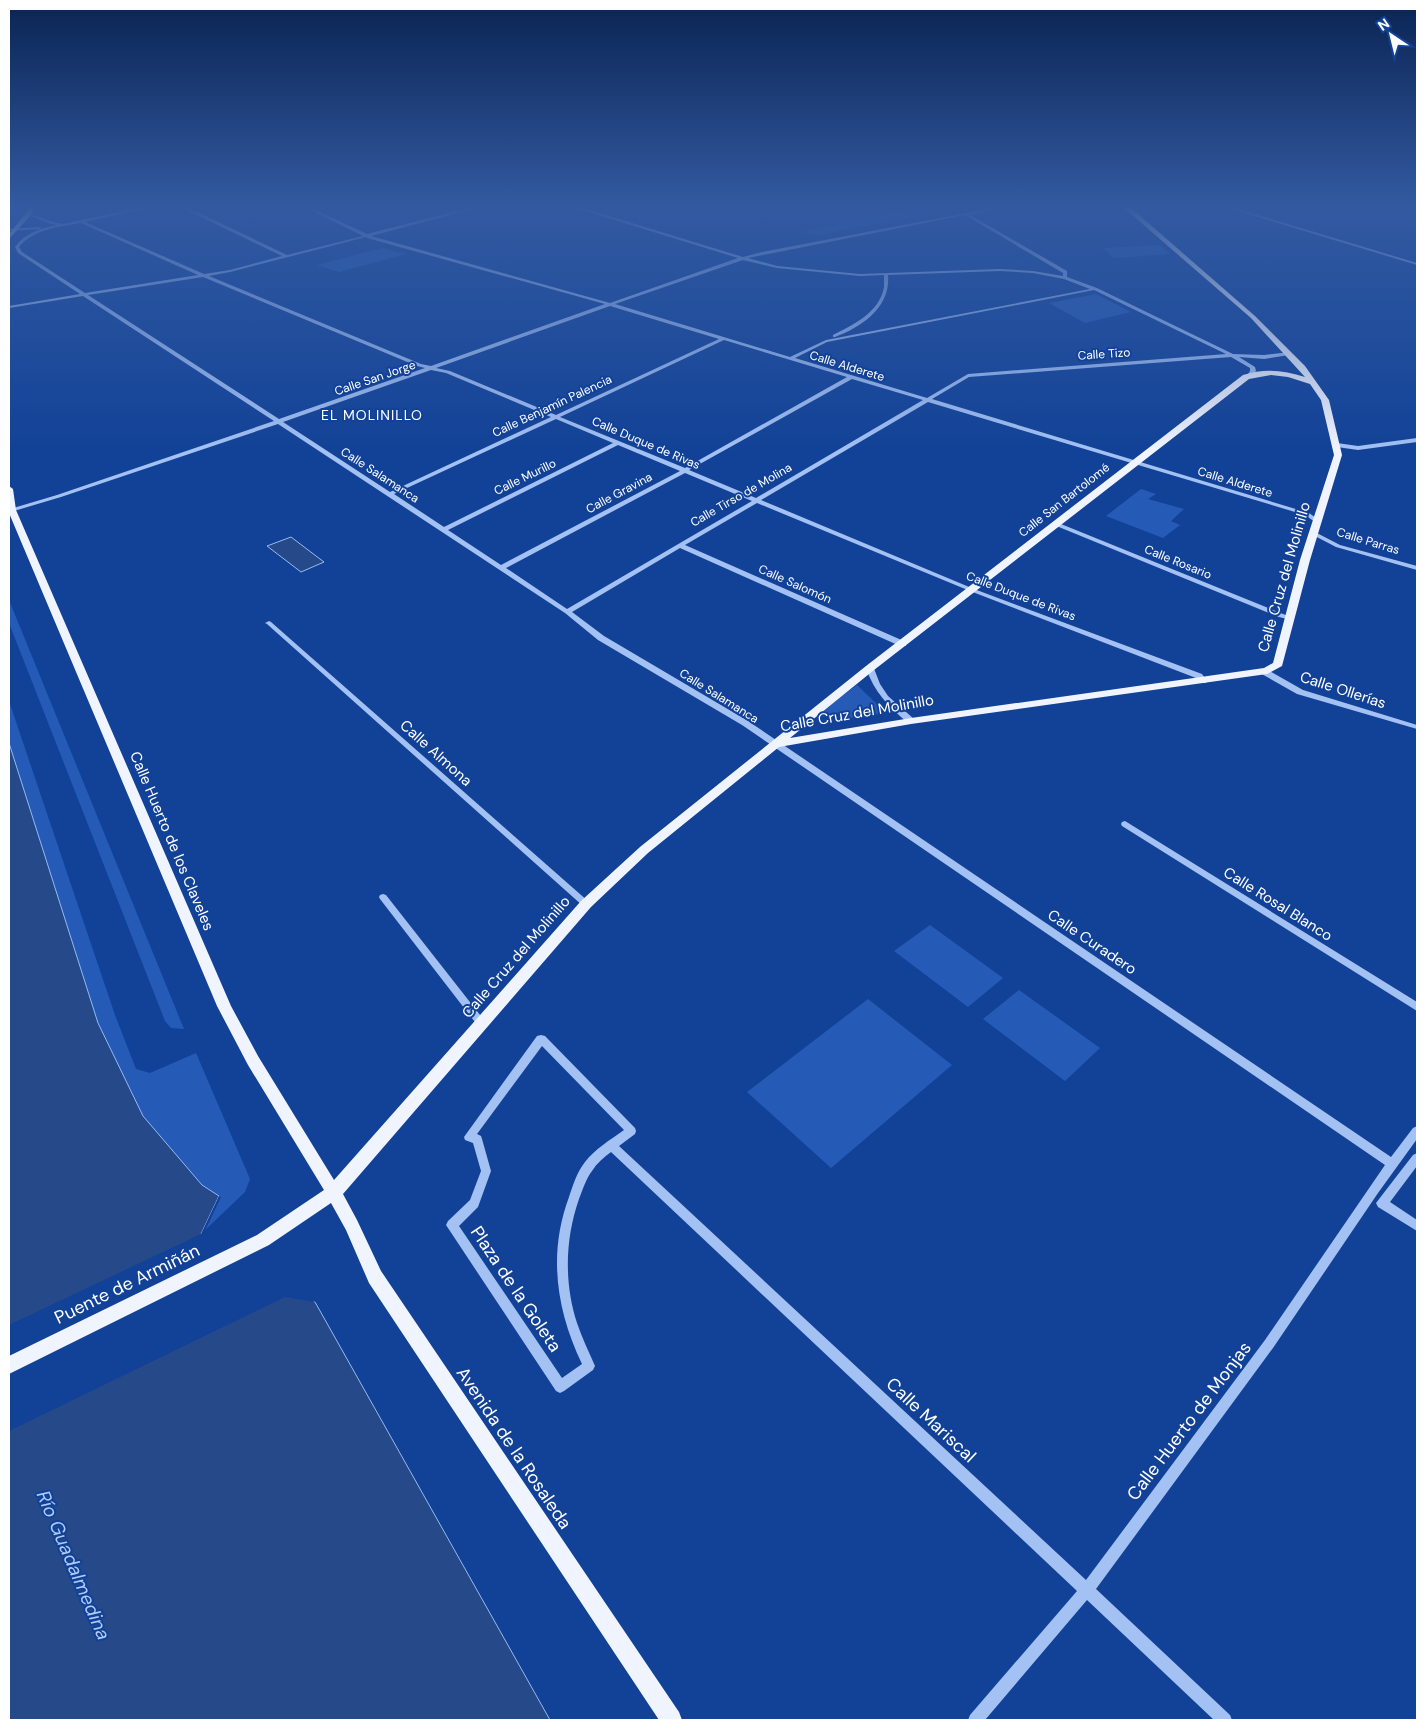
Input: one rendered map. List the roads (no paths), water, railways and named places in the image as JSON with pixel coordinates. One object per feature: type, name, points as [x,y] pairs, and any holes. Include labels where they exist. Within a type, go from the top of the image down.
[{"type":"main road","points":[[1219,288],[1253,317],[1289,353],[1313,383],[1325,400],[1337,445]]},
{"type":"main road","points":[[1252,374],[1291,375],[1313,383]]},
{"type":"main road","name":"Calle San Bartolomé","points":[[774,744],[1134,463],[1252,374]]},
{"type":"main road","name":"Calle Cruz del Molinillo","points":[[263,1240],[333,1193],[586,904],[644,850],[774,744],[911,721],[1263,672],[1278,664],[1313,533],[1338,455],[1337,445]]},
{"type":"main road","name":"Calle Huerto de los Claveles","points":[[9,489],[12,510],[244,1048],[333,1193]]},
{"type":"main road","name":"Avenida de la Rosaleda","points":[[333,1193],[349,1220],[375,1277],[672,1720]]},
{"type":"main road","name":"Puente de Armiñán","points":[[9,1365],[263,1240]]},
{"type":"street","name":"Calle Salamanca","points":[[73,288],[390,494],[567,612],[601,638],[745,723],[774,744]]},
{"type":"street","points":[[9,308],[135,288]]},
{"type":"street","name":"Calle Duque de Rivas","points":[[233,288],[419,364],[448,372],[754,501],[972,590],[1199,676],[1203,681]]},
{"type":"street","name":"Calle Alderete","points":[[550,288],[1301,512],[1317,520]]},
{"type":"street","name":"Calle San Jorge","points":[[12,510],[59,496],[277,422],[612,305],[656,288]]},
{"type":"street","points":[[789,359],[866,320],[882,304],[886,288]]},
{"type":"street","points":[[1091,288],[1232,356],[1252,367],[1252,374]]},
{"type":"street","points":[[826,341],[1095,289]]},
{"type":"street","name":"Calle Benjamín Palencia","points":[[390,494],[723,339]]},
{"type":"street","name":"Calle Tizo","points":[[927,400],[974,374],[1232,356],[1264,357],[1289,353]]},
{"type":"street","name":"Calle Gravina","points":[[501,568],[684,471],[851,377]]},
{"type":"street","name":"Calle Tirso de Molina","points":[[567,612],[679,544],[927,400]]},
{"type":"street","points":[[1337,445],[1358,448],[1417,440]]},
{"type":"street","name":"Calle Murillo","points":[[443,530],[617,443]]},
{"type":"street","name":"Calle Rosario","points":[[1056,524],[1281,616],[1287,617],[1292,615]]},
{"type":"street","name":"Calle Parras","points":[[1313,533],[1338,546],[1417,568]]},
{"type":"street","name":"Calle Salomón","points":[[679,544],[903,644]]},
{"type":"street","name":"Calle Almona","points":[[269,623],[586,904]]},
{"type":"street","points":[[870,668],[874,682],[883,695],[911,721]]},
{"type":"street","name":"Calle Ollerías","points":[[1263,672],[1300,692],[1417,727]]},
{"type":"street","name":"Calle Curadero","points":[[774,744],[1393,1164]]},
{"type":"street","name":"Calle Rosal Blanco","points":[[1125,824],[1417,1008]]},
{"type":"street","points":[[383,897],[481,1023]]},
{"type":"street","name":"Plaza de la Goleta","points":[[541,1038],[631,1131],[612,1146],[591,1163],[573,1200],[567,1222],[561,1262],[564,1297],[573,1332],[589,1366],[560,1387],[452,1225],[474,1203],[486,1171],[477,1139],[469,1137],[541,1038]]},
{"type":"street","name":"Calle Huerto de Monjas","points":[[975,1720],[1086,1591],[1269,1344],[1417,1131]]},
{"type":"street","name":"Calle Mariscal","points":[[612,1146],[1225,1720]]},
{"type":"street","points":[[1417,1158],[1382,1203],[1417,1226]]},
{"type":"water","points":[[291,537],[324,562],[301,572],[267,546]]},
{"type":"water","name":"Río Guadalmedina","points":[[9,743],[98,1023],[143,1116],[202,1185],[219,1196],[201,1234],[315,1302],[550,1720],[9,1720]]},
{"type":"district","name":"EL MOLINILLO","points":[[372,415]]}]
